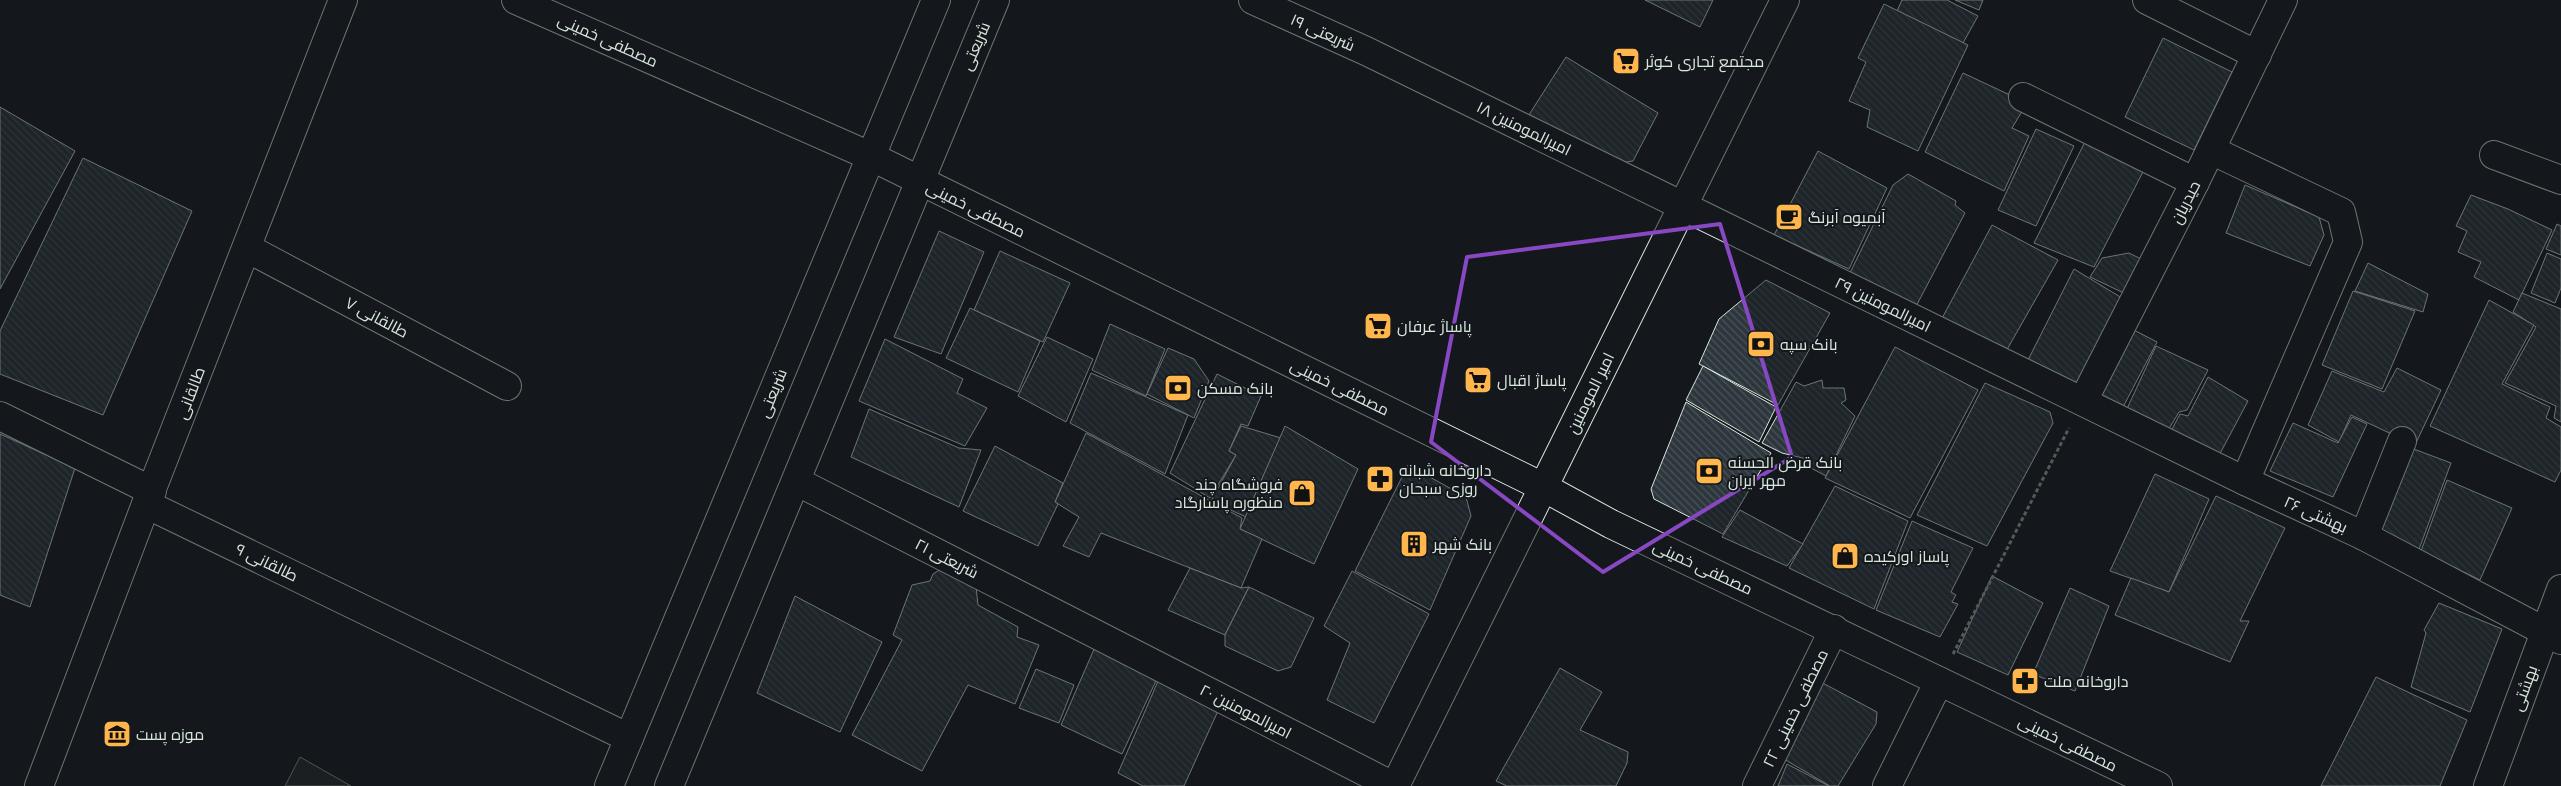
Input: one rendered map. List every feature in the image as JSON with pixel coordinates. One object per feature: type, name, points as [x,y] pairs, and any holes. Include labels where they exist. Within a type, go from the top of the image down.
[{"type":"street","name":"طالقانی","points":[[39,786],[149,497],[343,0]]},
{"type":"street","name":"مصطفی خمینی","points":[[516,0],[870,156],[1543,487],[1611,524],[1834,629],[2158,786]]},
{"type":"street","name":"شریعتی","points":[[610,786],[936,0]]},
{"type":"street","name":"شریعتی","points":[[669,786],[796,481],[918,180],[995,0]]},
{"type":"street","name":"شریعتی ۱۹","points":[[1253,0],[1366,51]]},
{"type":"street","name":"امیر المومنین","points":[[1394,786],[1785,0]]},
{"type":"street","points":[[2147,0],[2258,54]]},
{"type":"street","name":"حیدریان","points":[[2084,401],[2211,150],[2283,0]]},
{"type":"street","name":"امیرالمومنین ۱۸","points":[[1366,51],[1683,206]]},
{"type":"street","points":[[2023,97],[2195,182]]},
{"type":"street","points":[[2211,150],[2341,212],[2348,242],[2245,482]]},
{"type":"street","points":[[2494,155],[2561,180]]},
{"type":"street","name":"امیرالمومنین ۲۹","points":[[1683,206],[2084,401]]},
{"type":"street","name":"طالقانی ۷","points":[[247,248],[507,386]]},
{"type":"street","name":"بهشتی ۲۶","points":[[2084,401],[2245,482],[2364,536],[2553,636]]},
{"type":"street","name":"طالقانی ۹","points":[[0,416],[149,497],[388,621],[629,738]]},
{"type":"street","points":[[2364,536],[2402,441]]},
{"type":"street","name":"شریعتی ۲۱","points":[[796,481],[1099,635]]},
{"type":"street","name":"بهشتی","points":[[2488,786],[2553,636],[2561,589]]},
{"type":"street","name":"مصطفی خمینی ۲۲","points":[[1757,786],[1834,629]]},
{"type":"street","name":"امیرالمومنین ۲۰","points":[[1099,635],[1394,786]]},
{"type":"street","points":[[1887,786],[1938,681]]},
{"type":"path","points":[[1938,681],[2084,401]]},
{"type":"highlighted area","points":[[1720,224],[1792,457],[1603,572],[1431,442],[1467,257]]},
{"type":"shaded area","points":[[300,757],[351,786],[285,786]]},
{"type":"building","points":[[1645,0],[1713,0],[1700,27]]},
{"type":"building","points":[[1902,0],[1947,0],[1978,16],[1963,43],[1897,11]]},
{"type":"building","points":[[1955,0],[1983,0],[1979,10]]},
{"type":"building","points":[[1884,4],[1968,45],[1918,151],[1867,127],[1870,110],[1849,101],[1866,62],[1858,58]]},
{"type":"building","points":[[2163,38],[2232,72],[2194,150],[2125,117]]},
{"type":"building","points":[[1566,57],[1658,113],[1633,161],[1607,165],[1525,121]]},
{"type":"building","points":[[1963,73],[2027,103],[2012,128],[2029,136],[2004,191],[1925,152]]},
{"type":"building","points":[[0,107],[75,151],[0,289]]},
{"type":"building","points":[[2036,129],[2074,146],[2036,226],[1998,210]]},
{"type":"building","points":[[2089,134],[2147,164],[2094,267],[2034,243]]},
{"type":"building","points":[[1818,151],[1887,188],[1849,269],[1774,235]]},
{"type":"building","points":[[83,158],[192,211],[103,415],[0,374],[0,331]]},
{"type":"building","points":[[1908,174],[1956,201],[1955,205],[1965,213],[1912,314],[1846,281],[1893,185]]},
{"type":"building","points":[[2245,185],[2319,217],[2324,235],[2310,266],[2226,233]]},
{"type":"building","points":[[2471,195],[2508,209],[2552,230],[2519,300],[2474,277],[2481,262],[2458,252],[2467,231],[2456,226]]},
{"type":"building","points":[[2557,224],[2561,226],[2561,255],[2546,249]]},
{"type":"building","points":[[1992,225],[2058,260],[2005,353],[1940,322]]},
{"type":"building","points":[[939,231],[984,252],[941,354],[894,337]]},
{"type":"building","points":[[1000,251],[1070,283],[1043,342],[974,310]]},
{"type":"building","points":[[2129,253],[2145,261],[2128,295],[2090,277],[2102,258]]},
{"type":"building","points":[[2547,253],[2561,259],[2561,288],[2555,303],[2531,293]]},
{"type":"building","points":[[2368,263],[2428,294],[2423,312],[2355,291]]},
{"type":"building","points":[[2074,269],[2122,298],[2081,386],[2028,360]]},
{"type":"building","name":"بانک سپه","points":[[1766,280],[1830,313],[1778,405],[1699,364],[1719,319]]},
{"type":"building","points":[[2353,291],[2415,311],[2382,389],[2322,365]]},
{"type":"building","points":[[2522,293],[2561,309],[2561,422],[2554,418],[2556,406],[2505,383],[2536,327],[2513,312]]},
{"type":"building","points":[[2489,300],[2534,325],[2502,384],[2550,407],[2546,418],[2561,427],[2561,470],[2555,482],[2430,426]]},
{"type":"building","points":[[970,308],[1040,341],[1018,392],[946,358]]},
{"type":"building","points":[[1110,324],[1165,349],[1146,396],[1092,370]]},
{"type":"building","points":[[2128,327],[2157,342],[2121,411],[2087,395]]},
{"type":"building","points":[[1047,337],[1093,359],[1066,422],[1018,396]]},
{"type":"building","points":[[885,339],[963,379],[957,393],[987,408],[965,446],[859,401]]},
{"type":"building","points":[[2156,346],[2208,370],[2187,410],[2179,412],[2167,432],[2125,413]]},
{"type":"building","points":[[1895,347],[1978,390],[1910,518],[1825,478]]},
{"type":"building","name":"بانک مسکن","points":[[1168,348],[1194,359],[1209,381],[1194,418],[1147,394]]},
{"type":"building","points":[[1703,366],[1776,407],[1759,442],[1686,400]]},
{"type":"building","points":[[2397,368],[2441,390],[2415,445],[2351,415],[2339,442],[2308,425],[2332,371],[2384,392]]},
{"type":"building","points":[[1091,373],[1188,415],[1165,474],[1070,423]]},
{"type":"building","points":[[1217,374],[1261,396],[1248,426],[1241,424],[1229,451],[1236,455],[1210,498],[1170,473]]},
{"type":"building","points":[[2208,377],[2248,401],[2216,461],[2168,437],[2180,414],[2188,416]]},
{"type":"building","points":[[1822,380],[1823,388],[1844,388],[1846,400],[1841,403],[1855,416],[1826,476],[1809,467],[1811,460],[1782,453],[1762,443],[1796,382],[1804,386]]},
{"type":"building","points":[[1985,383],[2050,412],[2053,423],[1987,546],[1917,515]]},
{"type":"building","name":"بانک قرض الحسنه مهر ایران","points":[[1686,402],[1771,453],[1723,534],[1654,499],[1651,489]]},
{"type":"building","points":[[869,409],[959,448],[981,450],[959,507],[851,457]]},
{"type":"building","points":[[2352,417],[2367,424],[2333,497],[2270,471],[2293,423],[2338,443]]},
{"type":"building","points":[[1241,426],[1281,438],[1246,517],[1211,501],[1236,455],[1229,451]]},
{"type":"building","name":"فروشگاه چند منظوره پاسارگاد","points":[[1285,426],[1358,469],[1314,564],[1240,529]]},
{"type":"building","points":[[1086,433],[1242,518],[1240,529],[1262,539],[1241,588],[1101,533],[1089,557],[1063,546],[1079,517],[1055,502]]},
{"type":"building","points":[[0,434],[75,468],[30,607],[0,595]]},
{"type":"building","points":[[2403,445],[2451,463],[2418,552],[2368,532]]},
{"type":"building","points":[[995,446],[1063,483],[1055,502],[1058,504],[1038,546],[963,511]]},
{"type":"building","name":"بانک شهر","points":[[1408,465],[1466,497],[1471,516],[1430,610],[1355,571]]},
{"type":"building","points":[[2155,474],[2209,499],[2169,592],[2110,571]]},
{"type":"building","points":[[2447,480],[2512,508],[2480,580],[2421,551]]},
{"type":"building","name":"پاساز اورکیده","points":[[1835,486],[1908,521],[1874,609],[1789,568]]},
{"type":"building","points":[[2216,496],[2285,528],[2240,621],[2249,621],[2230,662],[2115,615],[2131,578],[2169,592]]},
{"type":"building","points":[[1740,510],[1803,544],[1787,566],[1722,537]]},
{"type":"building","points":[[1912,521],[1973,548],[1951,592],[1956,595],[1952,602],[1958,604],[1940,637],[1876,610]]},
{"type":"building","points":[[949,564],[975,577],[978,605],[1018,627],[1017,637],[1039,645],[1015,704],[968,685],[922,771],[852,735],[902,640],[893,635],[912,585],[930,581],[933,574]]},
{"type":"building","points":[[1190,568],[1241,588],[1249,587],[1225,635],[1168,610]]},
{"type":"building","points":[[1352,571],[1429,614],[1374,723],[1327,700],[1350,643],[1324,626]]},
{"type":"building","points":[[1992,576],[2043,603],[2008,675],[1957,652]]},
{"type":"building","points":[[1249,587],[1314,618],[1291,667],[1278,671],[1225,646],[1225,635]]},
{"type":"building","points":[[2070,588],[2109,606],[2075,691],[2033,674]]},
{"type":"building","points":[[795,596],[882,642],[840,732],[757,693]]},
{"type":"building","points":[[2439,603],[2502,629],[2470,712],[2411,687],[2426,633],[2424,630]]},
{"type":"building","points":[[1098,640],[1161,670],[1122,754],[1061,725]]},
{"type":"building","points":[[1560,668],[1602,692],[1580,730],[1628,752],[1627,763],[1616,786],[1507,786],[1496,781]]},
{"type":"building","points":[[1036,669],[1074,685],[1059,723],[1019,708]]},
{"type":"building","points":[[1162,672],[1222,702],[1184,786],[1143,786],[1118,773]]},
{"type":"building","points":[[2376,677],[2467,720],[2440,786],[2321,786]]},
{"type":"building","points":[[1817,680],[1877,712],[1876,724],[1838,786],[1830,786],[1777,755]]},
{"type":"building","points":[[1787,764],[1829,786],[1778,786]]},
{"type":"place","name":"مجتمع تجاری کوثر","points":[[1626,61]]},
{"type":"place","name":"آبمیوه آبرنگ","points":[[1789,217]]},
{"type":"place","name":"پاساژ عرفان","points":[[1378,326]]},
{"type":"place","name":"بانک سپه","points":[[1761,344]]},
{"type":"place","name":"پاساژ اقبال","points":[[1478,380]]},
{"type":"place","name":"بانک مسکن","points":[[1178,388]]},
{"type":"place","name":"بانک قرض الحسنه مهر ایران","points":[[1709,471]]},
{"type":"place","name":"داروخانه شبانه روزی سبحان","points":[[1380,479]]},
{"type":"place","name":"فروشگاه چند منظوره پاسارگاد","points":[[1302,493]]},
{"type":"place","name":"بانک شهر","points":[[1414,544]]},
{"type":"place","name":"پاساز اورکیده","points":[[1845,556]]},
{"type":"place","name":"داروخانه ملت","points":[[2025,681]]},
{"type":"place","name":"موزه پست","points":[[117,734]]}]
